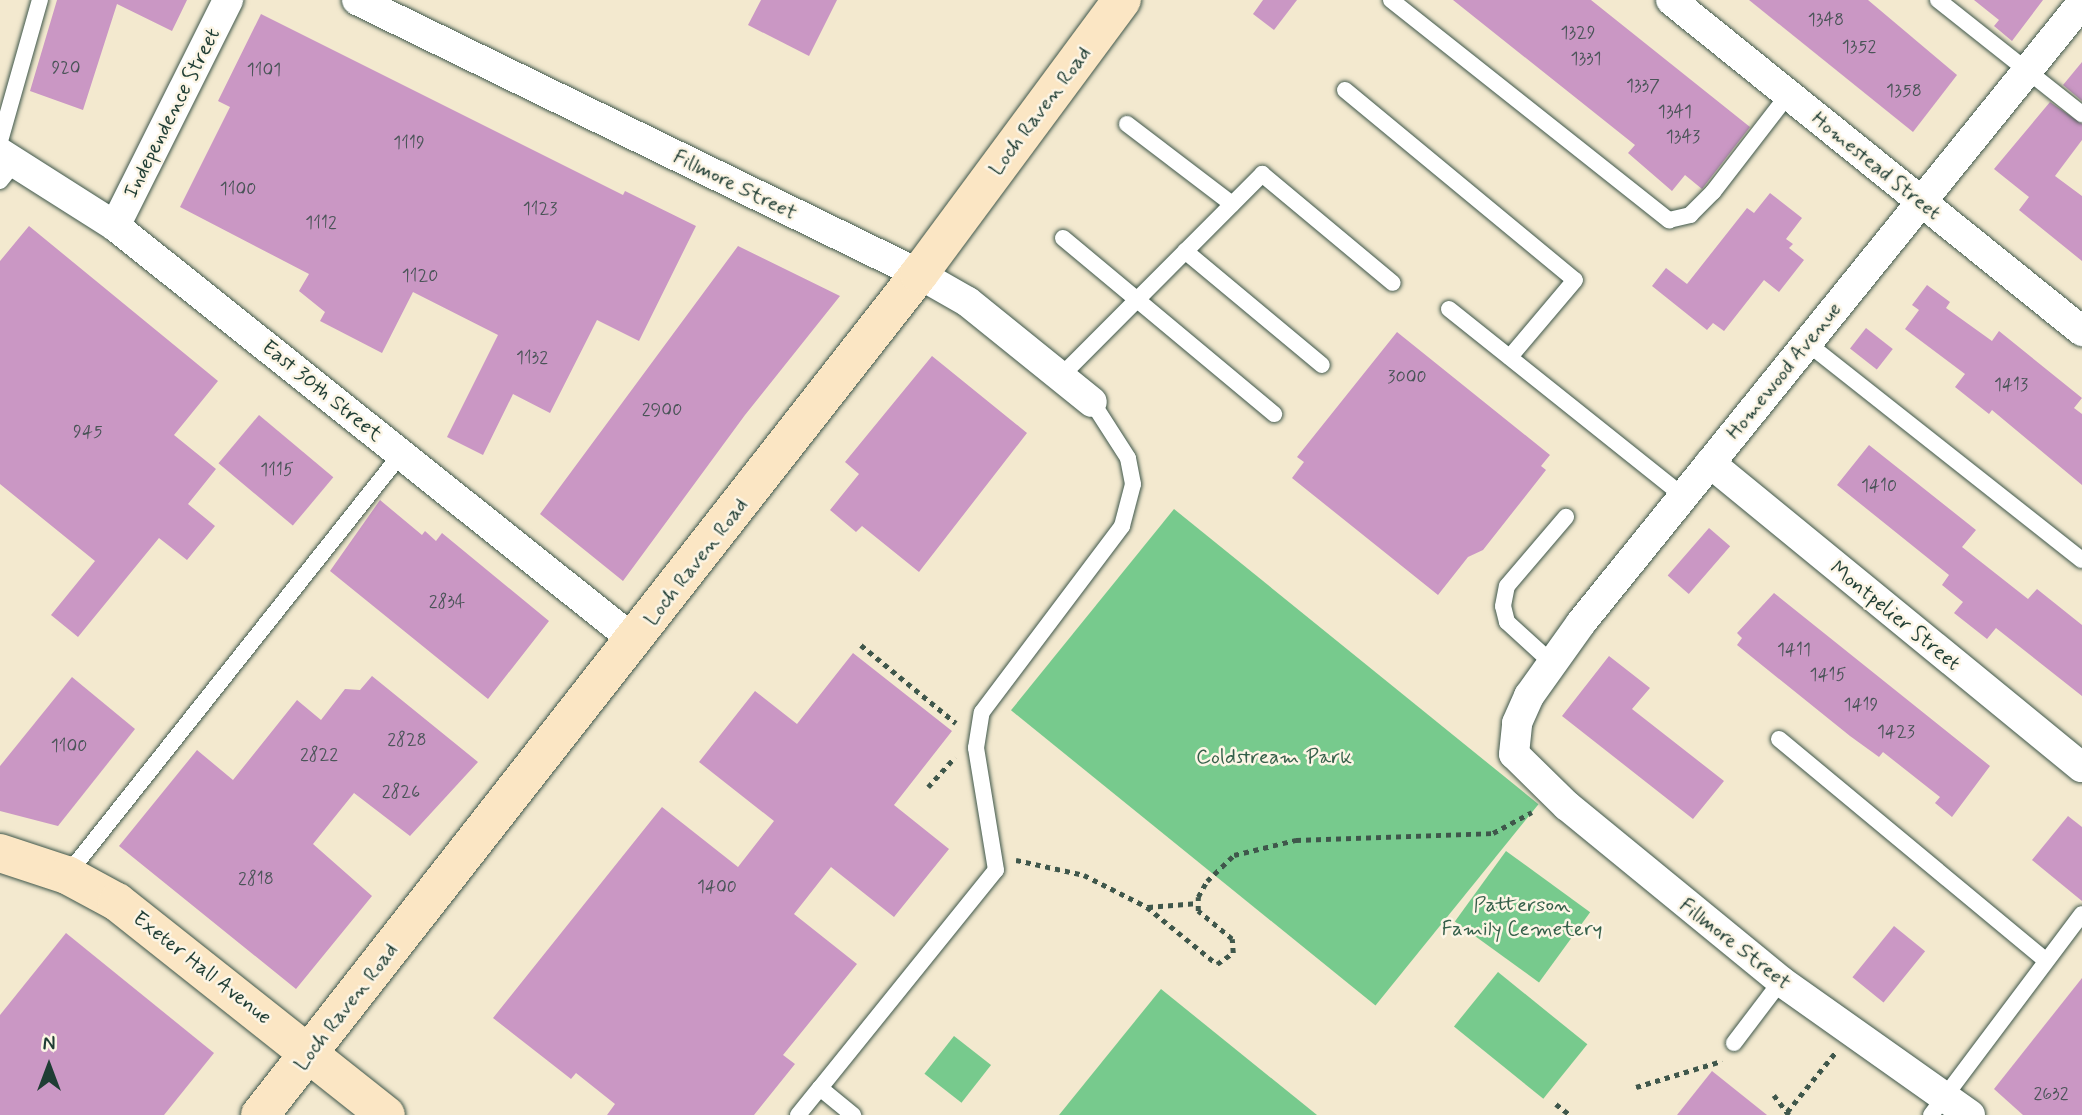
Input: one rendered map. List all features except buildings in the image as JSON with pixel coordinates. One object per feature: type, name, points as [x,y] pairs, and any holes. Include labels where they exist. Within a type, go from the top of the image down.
[{"type":"main road","name":"Loch Raven Road","points":[[260,1115],[635,641],[919,274],[1121,0]]},
{"type":"main road","name":"Exeter Hall Avenue","points":[[0,853],[66,875],[148,924],[386,1115]]},
{"type":"street","name":"Independence Street","points":[[115,226],[228,0]]},
{"type":"street","name":"Fillmore Street","points":[[357,0],[919,274],[968,302],[1062,375],[1092,402]]},
{"type":"street","name":"Homestead Street","points":[[1671,0],[2082,331]]},
{"type":"street","name":"Homewood Avenue","points":[[1514,754],[1517,723],[1552,663],[1683,496],[2082,3]]},
{"type":"street","name":"East 30th Street","points":[[4,159],[115,226],[635,641]]},
{"type":"street","name":"Montpelier Street","points":[[1710,463],[2082,767]]},
{"type":"street","name":"Fillmore Street","points":[[1514,754],[1567,806],[1781,981],[1938,1105],[1970,1115]]},
{"type":"lane","points":[[4,159],[40,0]]},
{"type":"lane","points":[[1391,0],[1668,220],[1690,215],[1713,192],[1788,95]]},
{"type":"lane","points":[[1938,0],[2082,114]]},
{"type":"lane","points":[[1345,90],[1575,280],[1510,357]]},
{"type":"lane","points":[[1127,124],[1233,204]]},
{"type":"lane","points":[[1062,375],[1262,174],[1393,283]]},
{"type":"lane","points":[[1063,238],[1136,302],[1275,414]]},
{"type":"lane","points":[[1185,251],[1322,365]]},
{"type":"lane","points":[[1449,309],[1683,496]]},
{"type":"lane","points":[[1807,343],[2082,560]]},
{"type":"lane","points":[[798,1115],[996,870],[976,748],[982,712],[1122,526],[1129,506],[1133,484],[1128,458],[1092,402]]},
{"type":"lane","points":[[66,875],[401,454]]},
{"type":"lane","points":[[1552,663],[1507,622],[1503,606],[1507,586],[1566,517]]},
{"type":"lane","points":[[1779,739],[2046,961]]},
{"type":"lane","points":[[1938,1105],[2082,914]]},
{"type":"lane","points":[[1733,1050],[1781,981]]},
{"type":"lane","points":[[820,1088],[853,1115]]},
{"type":"path","points":[[861,645],[956,718],[957,729]]},
{"type":"path","points":[[928,787],[960,751],[961,764]]},
{"type":"path","points":[[1012,859],[1084,875],[1147,906],[1217,964],[1233,953],[1232,939],[1198,911],[1198,903],[1207,881],[1234,855],[1268,843],[1493,833],[1539,808]]},
{"type":"path","points":[[1147,906],[1198,903]]},
{"type":"path","points":[[1774,1095],[1788,1113],[1839,1047]]},
{"type":"path","points":[[1636,1087],[1733,1050]]},
{"type":"path","points":[[1556,1104],[1570,1115]]},
{"type":"green space","name":"Coldstream Park","points":[[1174,509],[1538,804],[1375,1005],[1011,710]]},
{"type":"green space","name":"Patterson Family Cemetery","points":[[1506,851],[1590,912],[1539,983],[1455,921]]},
{"type":"green space","points":[[1498,972],[1587,1044],[1543,1099],[1454,1026]]},
{"type":"green space","points":[[1161,989],[1317,1115],[1059,1115]]},
{"type":"green space","points":[[954,1036],[991,1065],[961,1103],[924,1074]]}]
